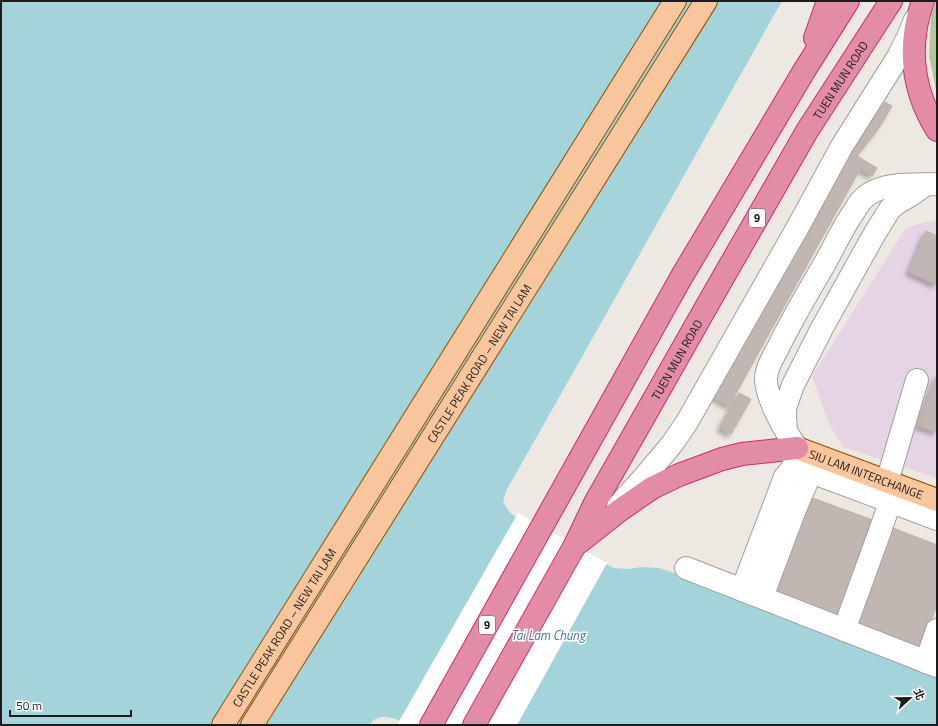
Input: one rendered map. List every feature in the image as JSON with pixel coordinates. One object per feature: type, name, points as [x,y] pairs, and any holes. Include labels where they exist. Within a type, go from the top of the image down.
[{"type":"highway","points":[[804,71],[828,1]]},
{"type":"highway","name":"9","points":[[431,725],[682,276],[804,71],[848,1]]},
{"type":"highway","name":"TUEN MUN ROAD","points":[[474,725],[575,545],[595,503],[803,138],[891,1]]},
{"type":"highway","points":[[920,8],[914,37],[916,81],[923,101],[937,130]]},
{"type":"highway","points":[[575,545],[620,510],[652,488],[701,466],[791,439]]},
{"type":"main road","name":"CASTLE PEAK ROAD – NEW TAI LAM","points":[[223,725],[675,1]]},
{"type":"main road","name":"CASTLE PEAK ROAD – NEW TAI LAM","points":[[252,725],[706,1]]},
{"type":"main road","name":"SIU LAM INTERCHANGE","points":[[791,439],[888,492],[937,500]]},
{"type":"lane","points":[[600,526],[646,475],[688,422],[842,146],[898,57],[920,8]]},
{"type":"lane","points":[[791,439],[773,405],[766,380],[767,372],[794,316],[849,219],[867,195],[878,189],[891,186],[931,184]]},
{"type":"lane","points":[[752,594],[794,512],[796,472],[791,439],[785,418],[785,408],[793,385],[822,328],[890,209],[897,203],[931,184]]},
{"type":"lane","points":[[844,630],[879,534],[888,492],[918,380]]},
{"type":"lane","points":[[796,472],[888,492],[937,519]]},
{"type":"lane","points":[[686,568],[931,664],[937,630]]},
{"type":"shaded area","points":[[937,221],[937,478],[843,447],[829,424],[812,376],[906,228],[926,222]]},
{"type":"green space","points":[[936,1],[937,95],[929,56],[931,16]]},
{"type":"water","name":"Tai Lam Chung","points":[[1,1],[782,1],[506,491],[503,502],[511,514],[614,568],[659,568],[683,576],[839,637],[937,678],[937,725],[410,725],[394,719],[383,717],[374,720],[370,725],[1,725]]},
{"type":"pier","points":[[518,513],[607,563],[517,725],[397,725]]},
{"type":"building","points":[[885,102],[892,106],[879,128],[857,156],[877,168],[872,176],[860,169],[729,406],[712,396],[848,151],[871,123]]},
{"type":"building","points":[[926,231],[937,236],[937,285],[909,272]]},
{"type":"building","points":[[937,374],[937,432],[918,426]]},
{"type":"building","points":[[739,393],[751,399],[731,434],[720,428]]},
{"type":"building","points":[[807,496],[878,522],[842,620],[771,593]]},
{"type":"building","points":[[888,526],[937,545],[937,605],[921,648],[852,622]]}]
